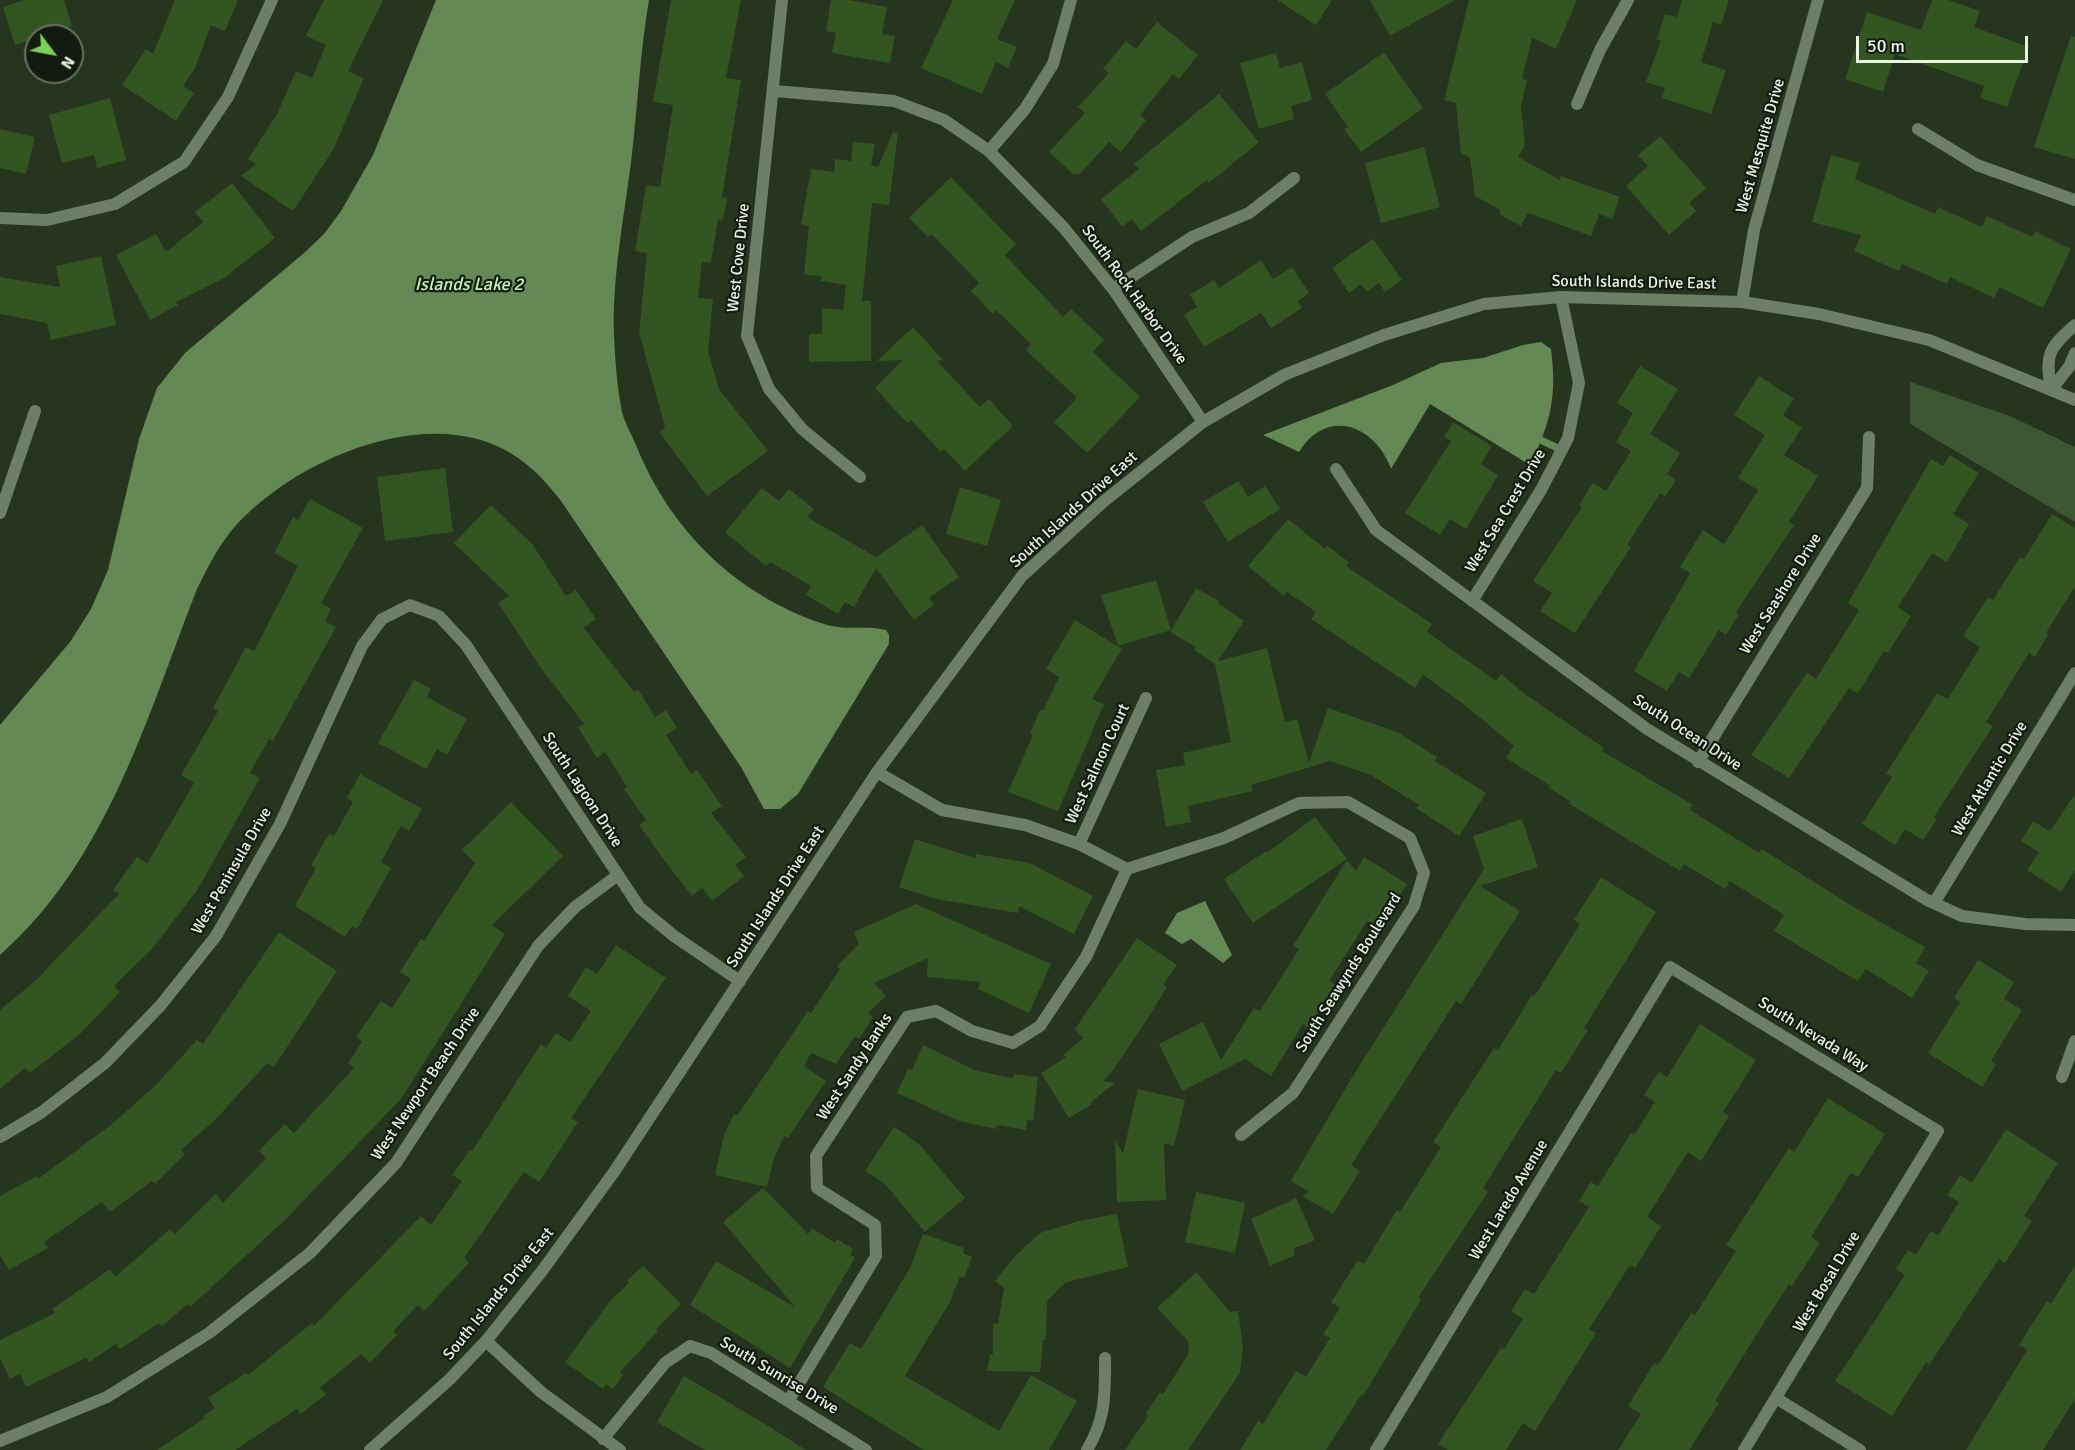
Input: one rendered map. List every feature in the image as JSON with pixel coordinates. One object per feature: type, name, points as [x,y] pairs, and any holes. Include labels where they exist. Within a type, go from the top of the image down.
[{"type":"street","points":[[0,218],[47,220],[115,204],[184,162],[228,96],[272,0]]},
{"type":"street","name":"West Cove Drive","points":[[782,0],[747,336],[769,389],[802,429],[860,477]]},
{"type":"street","points":[[989,152],[1025,109],[1053,64],[1071,0]]},
{"type":"street","points":[[1576,104],[1600,50],[1628,0]]},
{"type":"street","name":"West Mesquite Drive","points":[[1742,302],[1754,230],[1818,0]]},
{"type":"street","name":"South Rock Harbor Drive","points":[[774,91],[894,101],[944,120],[989,152],[1064,228],[1113,290],[1203,422]]},
{"type":"street","points":[[1918,129],[1977,165],[2075,200]]},
{"type":"street","points":[[1113,290],[1192,237],[1249,213],[1294,178]]},
{"type":"street","name":"South Islands Drive East","points":[[370,1450],[409,1419],[486,1341],[542,1271],[614,1172],[877,772],[1022,576],[1103,502],[1203,422],[1284,375],[1384,335],[1484,304],[1561,297],[1742,302],[1819,314],[1929,340],[2075,400]]},
{"type":"street","name":"West Sea Crest Drive","points":[[1472,601],[1541,490],[1568,438],[1579,383],[1561,297]]},
{"type":"street","points":[[2051,390],[2046,362],[2058,340],[2075,325]]},
{"type":"street","points":[[2051,390],[2069,367],[2075,354]]},
{"type":"street","points":[[0,513],[35,411]]},
{"type":"street","name":"West Seashore Drive","points":[[1698,762],[1867,488],[1869,437]]},
{"type":"street","name":"South Ocean Drive","points":[[1336,469],[1376,530],[1647,729],[1698,762],[1934,903],[1962,916],[2025,924],[2075,925]]},
{"type":"street","name":"South Lagoon Drive","points":[[410,605],[439,616],[466,645],[640,908],[674,936],[740,981]]},
{"type":"street","name":"West Peninsula Drive","points":[[0,1137],[42,1112],[105,1063],[160,1006],[216,936],[280,824],[362,646],[382,619],[410,605]]},
{"type":"street","name":"West Atlantic Drive","points":[[1934,903],[2075,673]]},
{"type":"street","name":"West Salmon Court","points":[[1079,844],[1146,698]]},
{"type":"street","points":[[877,772],[942,810],[1025,825],[1079,844],[1127,869]]},
{"type":"street","name":"South Seawynds Boulevard","points":[[1127,869],[1224,838],[1299,803],[1348,802],[1410,838],[1424,873],[1414,906],[1293,1093],[1241,1135]]},
{"type":"street","name":"West Sandy Banks","points":[[789,1400],[876,1256],[875,1225],[817,1188],[816,1156],[906,1017],[936,1011],[972,1031],[1013,1043],[1040,1026],[1086,957],[1127,869]]},
{"type":"street","name":"West Newport Beach Drive","points":[[0,1441],[107,1397],[209,1333],[310,1253],[396,1163],[538,945],[575,907],[618,875]]},
{"type":"street","name":"South Nevada Way","points":[[1670,967],[1938,1131]]},
{"type":"street","name":"West Laredo Avenue","points":[[1376,1450],[1670,967]]},
{"type":"street","points":[[2062,1077],[2075,1041]]},
{"type":"street","name":"West Bosal Drive","points":[[1744,1450],[1938,1131]]},
{"type":"street","points":[[486,1341],[541,1392],[620,1450]]},
{"type":"street","name":"South Sunrise Drive","points":[[603,1439],[665,1364],[690,1346],[711,1353],[866,1450]]},
{"type":"street","points":[[1087,1450],[1099,1429],[1105,1399],[1105,1358]]},
{"type":"street","points":[[1776,1398],[1860,1450]]},
{"type":"shaded area","points":[[1910,382],[2010,416],[2075,447],[2075,522],[1910,424]]},
{"type":"water","name":"Islands Lake 2","points":[[436,0],[649,0],[615,289],[615,353],[623,417],[650,476],[667,505],[710,556],[762,596],[792,611],[832,626],[886,630],[889,635],[889,644],[798,794],[780,809],[764,809],[741,767],[561,501],[533,469],[512,454],[478,439],[441,434],[402,437],[362,446],[324,462],[289,482],[257,505],[227,537],[197,589],[141,736],[96,832],[69,876],[37,918],[0,955],[0,725],[70,642],[91,609],[108,570],[139,439],[157,388],[185,353],[304,253],[324,234],[341,211],[373,155]]},
{"type":"water","points":[[1541,342],[1551,349],[1553,395],[1543,435],[1530,465],[1430,404],[1391,469],[1384,454],[1374,441],[1350,427],[1336,426],[1323,429],[1310,438],[1299,452],[1263,435],[1393,385],[1441,363],[1483,358],[1523,345]]},
{"type":"water","points":[[1205,901],[1232,955],[1223,963],[1191,939],[1182,944],[1165,933],[1177,913]]},
{"type":"building","points":[[24,0],[64,0],[71,24],[24,24],[24,42],[15,45],[3,7]]},
{"type":"building","points":[[175,0],[238,0],[225,31],[211,25],[195,68],[183,86],[194,93],[176,121],[122,85],[146,49],[153,54]]},
{"type":"building","points":[[324,0],[383,0],[348,71],[364,78],[333,150],[293,211],[241,176],[256,164],[248,159],[277,114],[296,71],[312,78],[326,45],[306,36]]},
{"type":"building","points":[[671,0],[741,0],[726,78],[741,80],[722,197],[727,198],[723,220],[718,219],[711,263],[702,262],[698,298],[713,299],[708,351],[719,389],[768,451],[707,496],[659,432],[665,427],[639,332],[647,253],[635,251],[646,185],[660,187],[673,105],[653,102]]},
{"type":"building","points":[[831,0],[849,0],[887,7],[882,34],[895,36],[890,63],[832,53],[836,33],[826,31]]},
{"type":"building","points":[[953,0],[1015,0],[997,39],[1017,47],[1008,68],[996,62],[982,94],[921,68]]},
{"type":"building","points":[[1277,0],[1332,0],[1316,25]]},
{"type":"building","points":[[1370,0],[1455,0],[1390,36]]},
{"type":"building","points":[[1469,0],[1577,0],[1556,49],[1532,38],[1522,79],[1527,80],[1521,106],[1525,145],[1518,157],[1560,180],[1561,176],[1620,197],[1612,219],[1599,214],[1591,236],[1528,213],[1521,226],[1500,215],[1500,210],[1475,196],[1470,158],[1461,153],[1456,103],[1444,100]]},
{"type":"building","points":[[1682,0],[1729,0],[1721,25],[1713,22],[1701,62],[1726,70],[1711,114],[1662,98],[1665,88],[1646,82],[1661,40],[1657,39],[1665,14],[1677,17]]},
{"type":"building","points":[[1932,0],[1948,0],[1980,11],[1974,27],[2029,47],[2007,107],[1980,98],[1984,86],[1895,54],[1883,92],[1845,79],[1867,12],[1921,30]]},
{"type":"building","points":[[1157,22],[1198,55],[1179,79],[1173,74],[1140,115],[1146,120],[1121,152],[1109,142],[1080,174],[1073,174],[1049,152],[1085,113],[1078,107],[1109,73],[1103,69],[1126,41],[1136,49]]},
{"type":"building","points":[[2071,36],[2075,37],[2075,159],[2034,147]]},
{"type":"building","points":[[1384,52],[1423,108],[1361,152],[1344,129],[1348,127],[1325,94]]},
{"type":"building","points":[[1276,53],[1280,68],[1302,62],[1312,100],[1291,106],[1294,119],[1259,129],[1240,63]]},
{"type":"building","points":[[1219,94],[1259,142],[1209,183],[1207,180],[1141,231],[1132,219],[1122,227],[1101,199],[1139,169],[1134,164]]},
{"type":"building","points":[[110,98],[126,160],[97,168],[94,155],[62,163],[49,115]]},
{"type":"building","points":[[0,129],[35,137],[26,174],[0,168]]},
{"type":"building","points":[[893,132],[898,133],[889,205],[872,203],[862,301],[871,301],[871,361],[809,362],[809,334],[822,334],[822,308],[843,310],[846,285],[821,281],[821,276],[804,275],[809,226],[801,225],[811,169],[834,172],[835,159],[851,161],[853,142],[875,144],[871,165],[878,167]]},
{"type":"building","points":[[1660,136],[1706,188],[1689,203],[1696,211],[1669,235],[1626,186],[1648,166],[1638,155]]},
{"type":"building","points":[[1424,147],[1440,207],[1381,223],[1365,163]]},
{"type":"building","points":[[1831,155],[1860,163],[1855,179],[1935,214],[1938,207],[1982,227],[1987,216],[2032,237],[2035,231],[2071,249],[2043,308],[1999,287],[1994,298],[1950,277],[1947,284],[1902,264],[1899,271],[1854,251],[1861,235],[1812,222]]},
{"type":"building","points":[[951,177],[1016,244],[1005,255],[1063,317],[1071,309],[1104,340],[1093,352],[1140,397],[1087,453],[1054,422],[1077,398],[1026,350],[1031,344],[996,310],[993,314],[971,291],[979,283],[932,234],[928,237],[909,218]]},
{"type":"building","points":[[232,183],[275,238],[224,278],[176,302],[178,305],[150,320],[116,255],[156,234],[166,252],[203,222],[195,212]]},
{"type":"building","points":[[1373,239],[1402,280],[1385,292],[1379,283],[1367,292],[1361,284],[1349,293],[1332,268]]},
{"type":"building","points":[[101,256],[116,325],[51,340],[47,323],[0,314],[0,277],[60,287],[56,266]]},
{"type":"building","points":[[1261,260],[1273,279],[1292,267],[1309,293],[1298,301],[1302,308],[1271,328],[1261,313],[1204,347],[1184,315],[1197,307],[1190,295],[1214,280],[1219,288]]},
{"type":"building","points":[[913,327],[943,360],[937,361],[980,407],[989,399],[1013,426],[965,471],[944,449],[941,452],[911,420],[907,423],[875,388],[903,360],[877,361]]},
{"type":"building","points":[[1640,366],[1678,389],[1650,434],[1680,453],[1667,474],[1676,480],[1665,497],[1660,493],[1627,545],[1631,547],[1575,633],[1540,611],[1552,593],[1533,581],[1582,507],[1579,505],[1593,483],[1606,491],[1631,451],[1616,442],[1633,413],[1617,403]]},
{"type":"building","points":[[1759,376],[1794,399],[1783,415],[1802,428],[1784,455],[1818,476],[1789,522],[1794,525],[1736,612],[1739,614],[1726,635],[1719,630],[1689,678],[1679,672],[1667,691],[1634,671],[1690,573],[1680,567],[1703,530],[1724,544],[1758,490],[1738,478],[1765,435],[1734,415]]},
{"type":"building","points":[[1453,422],[1492,446],[1481,464],[1498,475],[1466,529],[1450,519],[1440,535],[1405,513],[1451,441],[1444,437]]},
{"type":"building","points":[[1950,455],[1979,473],[1953,514],[1969,524],[1947,562],[1932,553],[1898,607],[1911,616],[1888,653],[1884,651],[1858,693],[1849,688],[1789,778],[1751,755],[1807,673],[1816,679],[1859,610],[1848,603],[1931,459],[1943,466]]},
{"type":"building","points":[[445,468],[453,532],[385,541],[377,477]]},
{"type":"building","points":[[1238,481],[1248,497],[1265,486],[1280,509],[1228,542],[1203,502]]},
{"type":"building","points":[[960,487],[1001,500],[987,546],[946,534]]},
{"type":"building","points":[[762,488],[779,501],[789,489],[814,509],[807,517],[876,557],[922,525],[959,577],[929,598],[934,605],[914,620],[876,568],[854,607],[845,602],[838,614],[806,595],[811,586],[770,562],[766,566],[725,532]]},
{"type":"building","points":[[310,499],[363,528],[321,603],[331,609],[325,621],[336,627],[273,741],[269,739],[250,773],[260,778],[198,889],[152,949],[114,986],[120,992],[80,1034],[30,1073],[25,1068],[0,1089],[0,1010],[34,982],[119,894],[113,890],[137,857],[147,864],[194,783],[181,775],[218,711],[213,708],[246,647],[254,651],[298,566],[274,553],[293,517],[298,520]]},
{"type":"building","points":[[491,505],[533,545],[566,596],[576,590],[596,619],[584,628],[634,692],[638,689],[655,717],[666,710],[677,728],[666,735],[691,774],[697,770],[722,806],[711,813],[746,857],[735,865],[744,876],[712,901],[702,888],[692,896],[664,860],[639,825],[646,820],[624,789],[627,787],[605,752],[597,758],[578,727],[584,724],[540,667],[498,603],[509,596],[454,543]]},
{"type":"building","points":[[2052,514],[2075,528],[2075,586],[2046,633],[2048,635],[2035,657],[2029,653],[1986,722],[1993,726],[1934,817],[1937,819],[1923,840],[1905,829],[1895,845],[1862,824],[1892,777],[1886,774],[1937,693],[1948,699],[1980,647],[1963,636],[1988,597],[1993,600],[2020,557],[2024,559]]},
{"type":"building","points":[[1288,519],[1325,549],[1327,546],[1349,562],[1346,566],[1432,624],[1427,632],[1496,681],[1501,674],[1526,695],[1604,748],[1602,751],[1693,805],[1690,810],[1759,853],[1762,849],[1852,906],[1925,947],[1916,963],[1929,971],[1912,998],[1866,969],[1858,981],[1774,931],[1784,915],[1730,881],[1725,889],[1684,864],[1680,871],[1568,803],[1571,802],[1548,787],[1549,785],[1506,758],[1514,746],[1466,706],[1423,675],[1415,688],[1311,619],[1316,612],[1287,592],[1284,596],[1248,566]]},
{"type":"building","points":[[1156,580],[1171,630],[1118,646],[1101,595]]},
{"type":"building","points":[[1196,588],[1219,601],[1218,603],[1244,621],[1218,661],[1267,648],[1285,722],[1297,719],[1309,763],[1328,708],[1397,732],[1437,757],[1435,761],[1486,793],[1459,836],[1416,808],[1419,805],[1371,775],[1330,761],[1251,785],[1253,791],[1188,806],[1191,822],[1166,827],[1156,770],[1185,765],[1183,753],[1231,742],[1215,664],[1194,650],[1196,647],[1170,632]]},
{"type":"building","points":[[1075,620],[1122,649],[1092,699],[1104,704],[1058,811],[1008,792],[1033,735],[1030,734],[1040,710],[1043,711],[1059,677],[1046,669]]},
{"type":"building","points":[[414,680],[431,689],[427,697],[467,719],[447,755],[437,749],[426,769],[378,743]]},
{"type":"building","points":[[360,774],[422,809],[409,831],[401,826],[381,862],[391,868],[357,929],[352,926],[345,937],[295,906],[316,868],[311,865],[329,834],[334,836],[353,802],[347,798]]},
{"type":"building","points":[[2075,794],[2075,870],[2061,892],[2027,870],[2039,852],[2021,841],[2033,821],[2050,831]]},
{"type":"building","points":[[511,802],[563,856],[492,925],[505,934],[401,1099],[285,1220],[190,1307],[188,1304],[162,1326],[159,1323],[120,1349],[116,1344],[89,1362],[86,1358],[26,1387],[20,1374],[10,1379],[0,1358],[0,1340],[55,1313],[52,1309],[110,1269],[115,1277],[170,1229],[175,1234],[216,1194],[223,1203],[266,1158],[259,1151],[285,1124],[294,1133],[354,1068],[348,1063],[362,1042],[356,1037],[381,1001],[392,1008],[411,979],[400,972],[421,939],[424,941],[475,863],[462,850]]},
{"type":"building","points":[[1315,817],[1347,859],[1253,923],[1224,879],[1266,851],[1268,852]]},
{"type":"building","points":[[1522,819],[1538,867],[1480,886],[1520,911],[1461,1004],[1456,1001],[1351,1165],[1360,1171],[1333,1214],[1302,1196],[1310,1192],[1291,1181],[1351,1079],[1484,869],[1473,836]]},
{"type":"building","points":[[915,839],[975,858],[976,854],[1030,863],[1093,896],[1074,934],[1019,906],[1018,913],[936,899],[899,887]]},
{"type":"building","points":[[1364,857],[1407,884],[1379,929],[1367,921],[1329,981],[1335,984],[1308,1028],[1303,1024],[1271,1076],[1245,1059],[1182,1091],[1159,1044],[1203,1022],[1221,1060],[1254,1008],[1260,1011],[1299,949],[1293,946],[1347,860],[1356,871]]},
{"type":"building","points":[[1601,877],[1656,912],[1584,1028],[1588,1030],[1561,1073],[1556,1070],[1483,1188],[1488,1192],[1418,1298],[1421,1300],[1363,1396],[1361,1395],[1326,1450],[1240,1450],[1258,1421],[1263,1424],[1296,1371],[1306,1377],[1330,1338],[1323,1334],[1340,1308],[1331,1302],[1358,1260],[1364,1264],[1397,1210],[1400,1212],[1441,1147],[1433,1142],[1494,1048],[1498,1050],[1532,995],[1534,997],[1580,924],[1574,920]]},
{"type":"building","points":[[916,904],[1051,964],[1029,1013],[978,989],[981,982],[927,977],[928,958],[874,983],[886,996],[868,1013],[873,1017],[859,1039],[855,1036],[836,1064],[811,1053],[804,1066],[826,1081],[788,1138],[784,1136],[773,1161],[767,1187],[715,1175],[724,1135],[734,1114],[737,1116],[808,1011],[811,1013],[840,969],[837,966],[859,944],[854,932]]},
{"type":"building","points":[[279,932],[337,971],[274,1067],[267,1063],[216,1119],[181,1150],[185,1154],[155,1184],[152,1181],[110,1212],[102,1202],[44,1242],[48,1248],[9,1270],[0,1255],[0,1196],[37,1176],[38,1179],[112,1124],[155,1086],[197,1040],[203,1044]]},
{"type":"building","points":[[1137,938],[1177,965],[1163,985],[1167,987],[1146,1021],[1111,1073],[1103,1081],[1115,1083],[1091,1102],[1092,1104],[1069,1118],[1041,1073],[1066,1057],[1063,1055],[1083,1038],[1075,1029]]},
{"type":"building","points":[[616,945],[666,978],[571,1118],[578,1122],[539,1182],[524,1172],[464,1258],[469,1263],[424,1311],[418,1305],[393,1331],[397,1335],[370,1363],[361,1354],[320,1388],[326,1394],[301,1414],[297,1409],[235,1450],[157,1450],[205,1418],[203,1416],[215,1408],[208,1398],[246,1373],[248,1375],[312,1323],[314,1326],[421,1216],[431,1225],[462,1181],[452,1175],[470,1150],[472,1151],[541,1044],[546,1048],[556,1033],[570,1042],[591,1011],[568,996],[586,967],[597,974]]},
{"type":"building","points":[[1978,960],[2014,982],[2004,999],[2022,1010],[1991,1061],[1996,1064],[1982,1087],[1928,1053],[1960,1002],[1954,998]]},
{"type":"building","points":[[1700,1024],[1756,1060],[1723,1112],[1729,1116],[1701,1161],[1688,1152],[1647,1217],[1661,1226],[1635,1268],[1630,1265],[1589,1329],[1596,1333],[1535,1431],[1523,1423],[1506,1450],[1448,1450],[1438,1444],[1501,1348],[1504,1349],[1523,1319],[1511,1311],[1525,1289],[1534,1294],[1589,1207],[1579,1201],[1591,1182],[1598,1186],[1631,1133],[1634,1135],[1655,1102],[1644,1095],[1659,1072],[1667,1077]]},
{"type":"building","points":[[923,1045],[977,1071],[1013,1078],[1014,1074],[1038,1077],[1033,1121],[1027,1120],[1026,1130],[997,1125],[996,1129],[959,1121],[897,1093],[908,1069],[912,1070]]},
{"type":"building","points":[[1138,1089],[1185,1100],[1174,1146],[1164,1143],[1166,1200],[1117,1202],[1115,1140],[1123,1153]]},
{"type":"building","points":[[1828,1098],[1885,1134],[1858,1177],[1851,1173],[1811,1237],[1820,1243],[1792,1286],[1789,1284],[1755,1337],[1715,1401],[1719,1403],[1689,1450],[1618,1450],[1641,1414],[1628,1406],[1654,1363],[1658,1365],[1691,1313],[1695,1315],[1736,1251],[1726,1245],[1789,1148],[1794,1152]]},
{"type":"building","points":[[894,1127],[919,1144],[965,1198],[925,1232],[885,1184],[865,1171]]},
{"type":"building","points":[[2006,1129],[2058,1163],[2024,1216],[2032,1221],[2005,1263],[1999,1259],[1929,1365],[1926,1362],[1892,1416],[1835,1381],[1905,1275],[1896,1269],[1908,1250],[1916,1255],[1931,1231],[1938,1236],[1959,1202],[1947,1195],[1960,1175],[1972,1183]]},
{"type":"building","points":[[763,1188],[808,1234],[812,1228],[835,1243],[837,1239],[853,1249],[850,1254],[855,1258],[790,1368],[690,1305],[716,1261],[795,1307],[723,1222]]},
{"type":"building","points":[[1196,1192],[1245,1203],[1235,1253],[1185,1242]]},
{"type":"building","points":[[1296,1198],[1315,1240],[1293,1249],[1295,1255],[1270,1266],[1251,1219]]},
{"type":"building","points":[[1117,1214],[1128,1267],[1067,1282],[1047,1302],[1046,1340],[1043,1340],[1040,1372],[987,1371],[990,1354],[993,1354],[993,1323],[998,1324],[1004,1288],[995,1281],[1014,1257],[1040,1233],[1079,1221]]},
{"type":"building","points":[[923,1234],[964,1248],[963,1253],[972,1257],[964,1278],[960,1276],[950,1302],[905,1376],[999,1431],[1031,1375],[1077,1401],[1049,1450],[924,1450],[823,1387],[850,1343],[861,1349],[910,1268]]},
{"type":"building","points":[[2075,1265],[2075,1399],[2043,1450],[1966,1450],[2027,1350],[2019,1345],[2047,1301],[2051,1304]]},
{"type":"building","points":[[643,1266],[681,1304],[656,1329],[658,1331],[620,1372],[623,1375],[613,1389],[606,1384],[603,1389],[565,1362],[611,1300],[629,1283],[627,1280]]},
{"type":"building","points":[[1196,1272],[1230,1312],[1238,1311],[1243,1346],[1240,1373],[1188,1450],[1125,1450],[1148,1416],[1146,1414],[1160,1392],[1163,1394],[1189,1353],[1188,1341],[1157,1308]]},
{"type":"building","points":[[684,1376],[806,1450],[705,1450],[657,1422]]},
{"type":"waterway","points":[[1534,437],[1562,450]]}]
